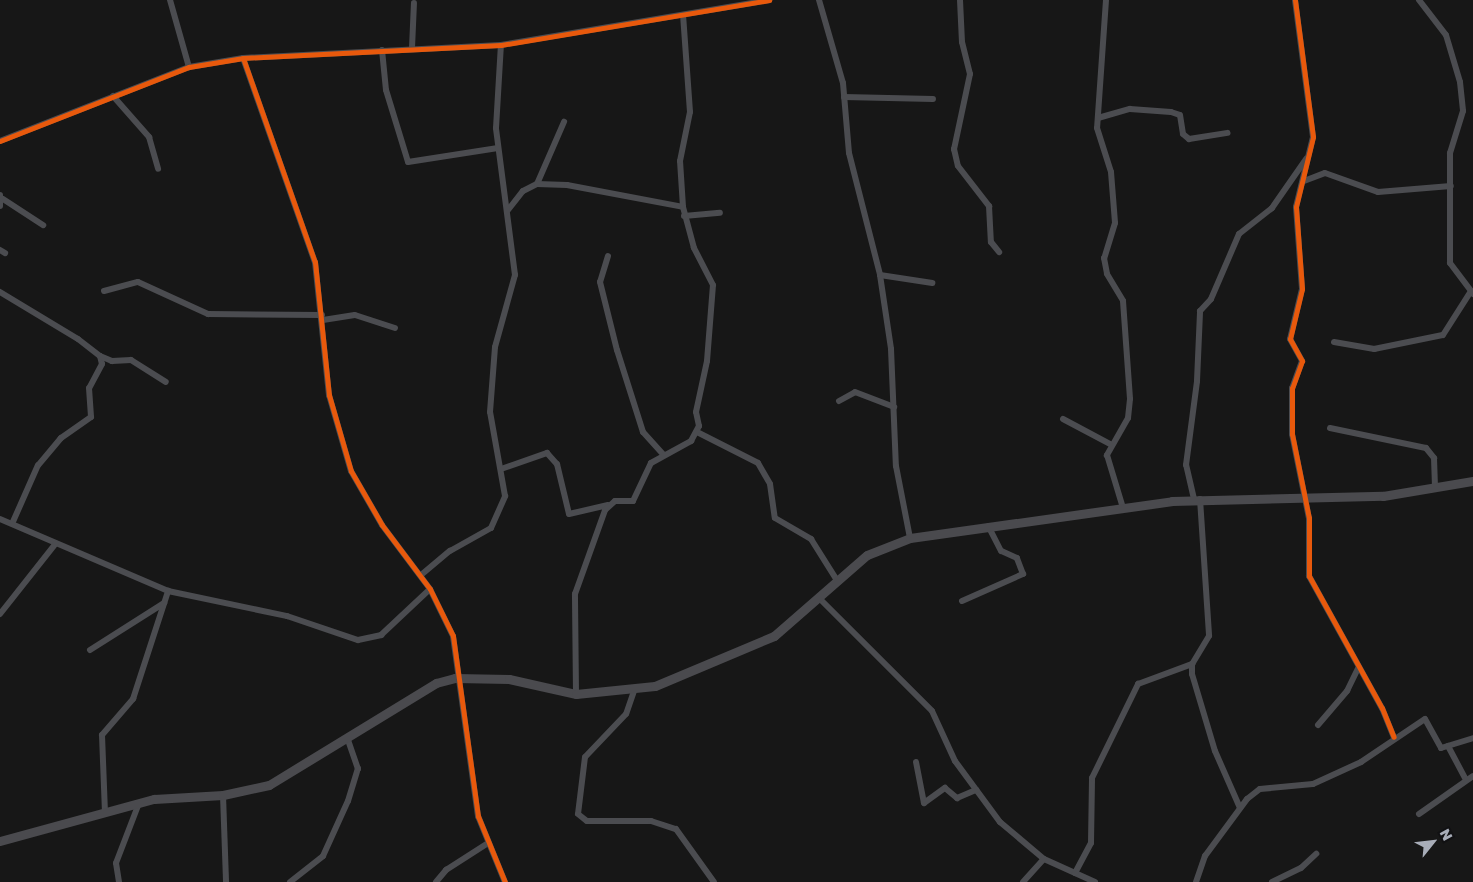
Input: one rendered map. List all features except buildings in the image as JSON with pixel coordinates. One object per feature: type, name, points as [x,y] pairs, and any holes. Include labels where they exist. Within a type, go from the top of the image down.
[{"type":"main road","points":[[0,841],[139,802],[223,796],[269,785],[348,740],[436,683],[459,678],[509,679],[576,694],[634,691],[756,646],[795,621],[866,555],[910,538],[1197,499],[1383,496],[1473,481]]},
{"type":"street","points":[[170,0],[189,66]]},
{"type":"street","points":[[0,140],[189,66],[243,58],[501,45],[769,0]]},
{"type":"street","points":[[819,0],[844,97],[851,160],[880,275],[894,407],[896,466],[910,538]]},
{"type":"street","points":[[960,0],[962,42],[970,74],[954,149],[958,166],[989,206],[991,242],[999,252]]},
{"type":"street","points":[[1106,0],[1098,139],[1111,172],[1115,223],[1104,265],[1123,301],[1130,399],[1124,428],[1110,444],[1108,461],[1123,508]]},
{"type":"street","points":[[1295,0],[1313,137],[1307,158],[1296,228],[1302,288],[1290,339],[1302,361],[1292,388],[1292,434],[1305,497],[1311,584],[1382,708],[1394,737]]},
{"type":"street","points":[[1334,342],[1374,349],[1443,335],[1472,293],[1450,263],[1450,153],[1463,111],[1460,82],[1446,35],[1419,0]]},
{"type":"street","points":[[412,48],[414,3]]},
{"type":"street","points":[[501,468],[547,453],[557,464],[569,514],[633,501],[651,463],[691,441],[697,432],[713,285],[684,216],[683,207],[680,161],[690,112],[683,15]]},
{"type":"street","points":[[421,575],[495,524],[505,496],[490,412],[496,347],[515,275],[508,210],[498,148],[501,45]]},
{"type":"street","points":[[382,50],[386,90],[408,162],[498,148]]},
{"type":"street","points":[[243,58],[315,262],[329,395],[351,471],[377,518],[430,589],[453,636],[470,777],[488,843],[505,882]]},
{"type":"street","points":[[113,96],[149,137],[158,169]]},
{"type":"street","points":[[844,97],[933,99]]},
{"type":"street","points":[[1098,118],[1130,109],[1172,112],[1180,116],[1183,134],[1189,139],[1228,133]]},
{"type":"street","points":[[537,184],[564,122]]},
{"type":"street","points":[[1075,873],[1091,844],[1092,778],[1138,684],[1192,664],[1207,643],[1210,630],[1197,499],[1186,466],[1197,382],[1200,311],[1211,299],[1239,234],[1272,208],[1307,158]]},
{"type":"street","points":[[1304,181],[1326,173],[1378,192],[1451,186]]},
{"type":"street","points":[[508,210],[530,185],[537,184],[567,185],[683,207]]},
{"type":"street","points":[[0,206],[1,197],[44,225]]},
{"type":"street","points":[[684,216],[720,213]]},
{"type":"street","points":[[608,256],[600,275],[615,343],[642,432],[664,455]]},
{"type":"street","points":[[880,275],[932,283]]},
{"type":"street","points":[[104,290],[138,282],[208,314],[322,318],[355,315],[395,328]]},
{"type":"street","points":[[0,292],[100,356],[112,361],[131,360],[166,382]]},
{"type":"street","points":[[12,524],[38,465],[61,438],[91,417],[89,388],[102,364],[100,356]]},
{"type":"street","points":[[839,401],[855,392],[894,407]]},
{"type":"street","points":[[1063,419],[1110,444]]},
{"type":"street","points":[[1330,428],[1426,448],[1434,458],[1435,487]]},
{"type":"street","points":[[697,432],[718,439],[758,463],[770,484],[775,518],[811,539],[838,582]]},
{"type":"street","points":[[576,694],[576,594],[588,548],[608,506]]},
{"type":"street","points":[[0,519],[168,591],[287,616],[366,640],[382,635],[430,589]]},
{"type":"street","points":[[962,601],[1023,574],[1018,558],[1001,551],[988,526]]},
{"type":"street","points":[[0,614],[56,543]]},
{"type":"street","points":[[105,813],[102,735],[133,699],[168,591]]},
{"type":"street","points":[[820,599],[926,704],[947,747],[1000,822],[1044,859],[1095,882]]},
{"type":"street","points":[[90,650],[164,604]]},
{"type":"street","points":[[1192,664],[1215,751],[1240,808]]},
{"type":"street","points":[[1318,725],[1347,691],[1358,668]]},
{"type":"street","points":[[634,691],[626,714],[585,757],[578,814],[587,821],[651,821],[676,829],[714,882]]},
{"type":"street","points":[[1196,882],[1205,856],[1240,808],[1260,789],[1313,784],[1346,770],[1394,737],[1426,719],[1441,748],[1473,738]]},
{"type":"street","points":[[290,882],[323,856],[348,801],[358,769],[348,740]]},
{"type":"street","points":[[1448,746],[1465,778]]},
{"type":"street","points":[[916,762],[924,803],[945,788],[957,798],[976,790]]},
{"type":"street","points":[[1419,814],[1465,778],[1473,776]]},
{"type":"street","points":[[223,796],[226,882]]},
{"type":"street","points":[[119,882],[116,863],[139,802]]},
{"type":"street","points":[[436,882],[446,870],[488,843]]},
{"type":"street","points":[[1272,882],[1301,868],[1316,854]]},
{"type":"street","points":[[1023,882],[1044,859]]},
{"type":"cycle path","points":[[0,141],[189,67],[243,58],[501,45],[769,0]]},
{"type":"cycle path","points":[[1295,0],[1313,137],[1296,207],[1302,289],[1290,339],[1302,361],[1292,388],[1292,434],[1309,518],[1309,576],[1382,708],[1394,737]]},
{"type":"cycle path","points":[[243,58],[315,262],[329,395],[351,471],[382,525],[430,589],[453,636],[478,816],[505,882]]}]
